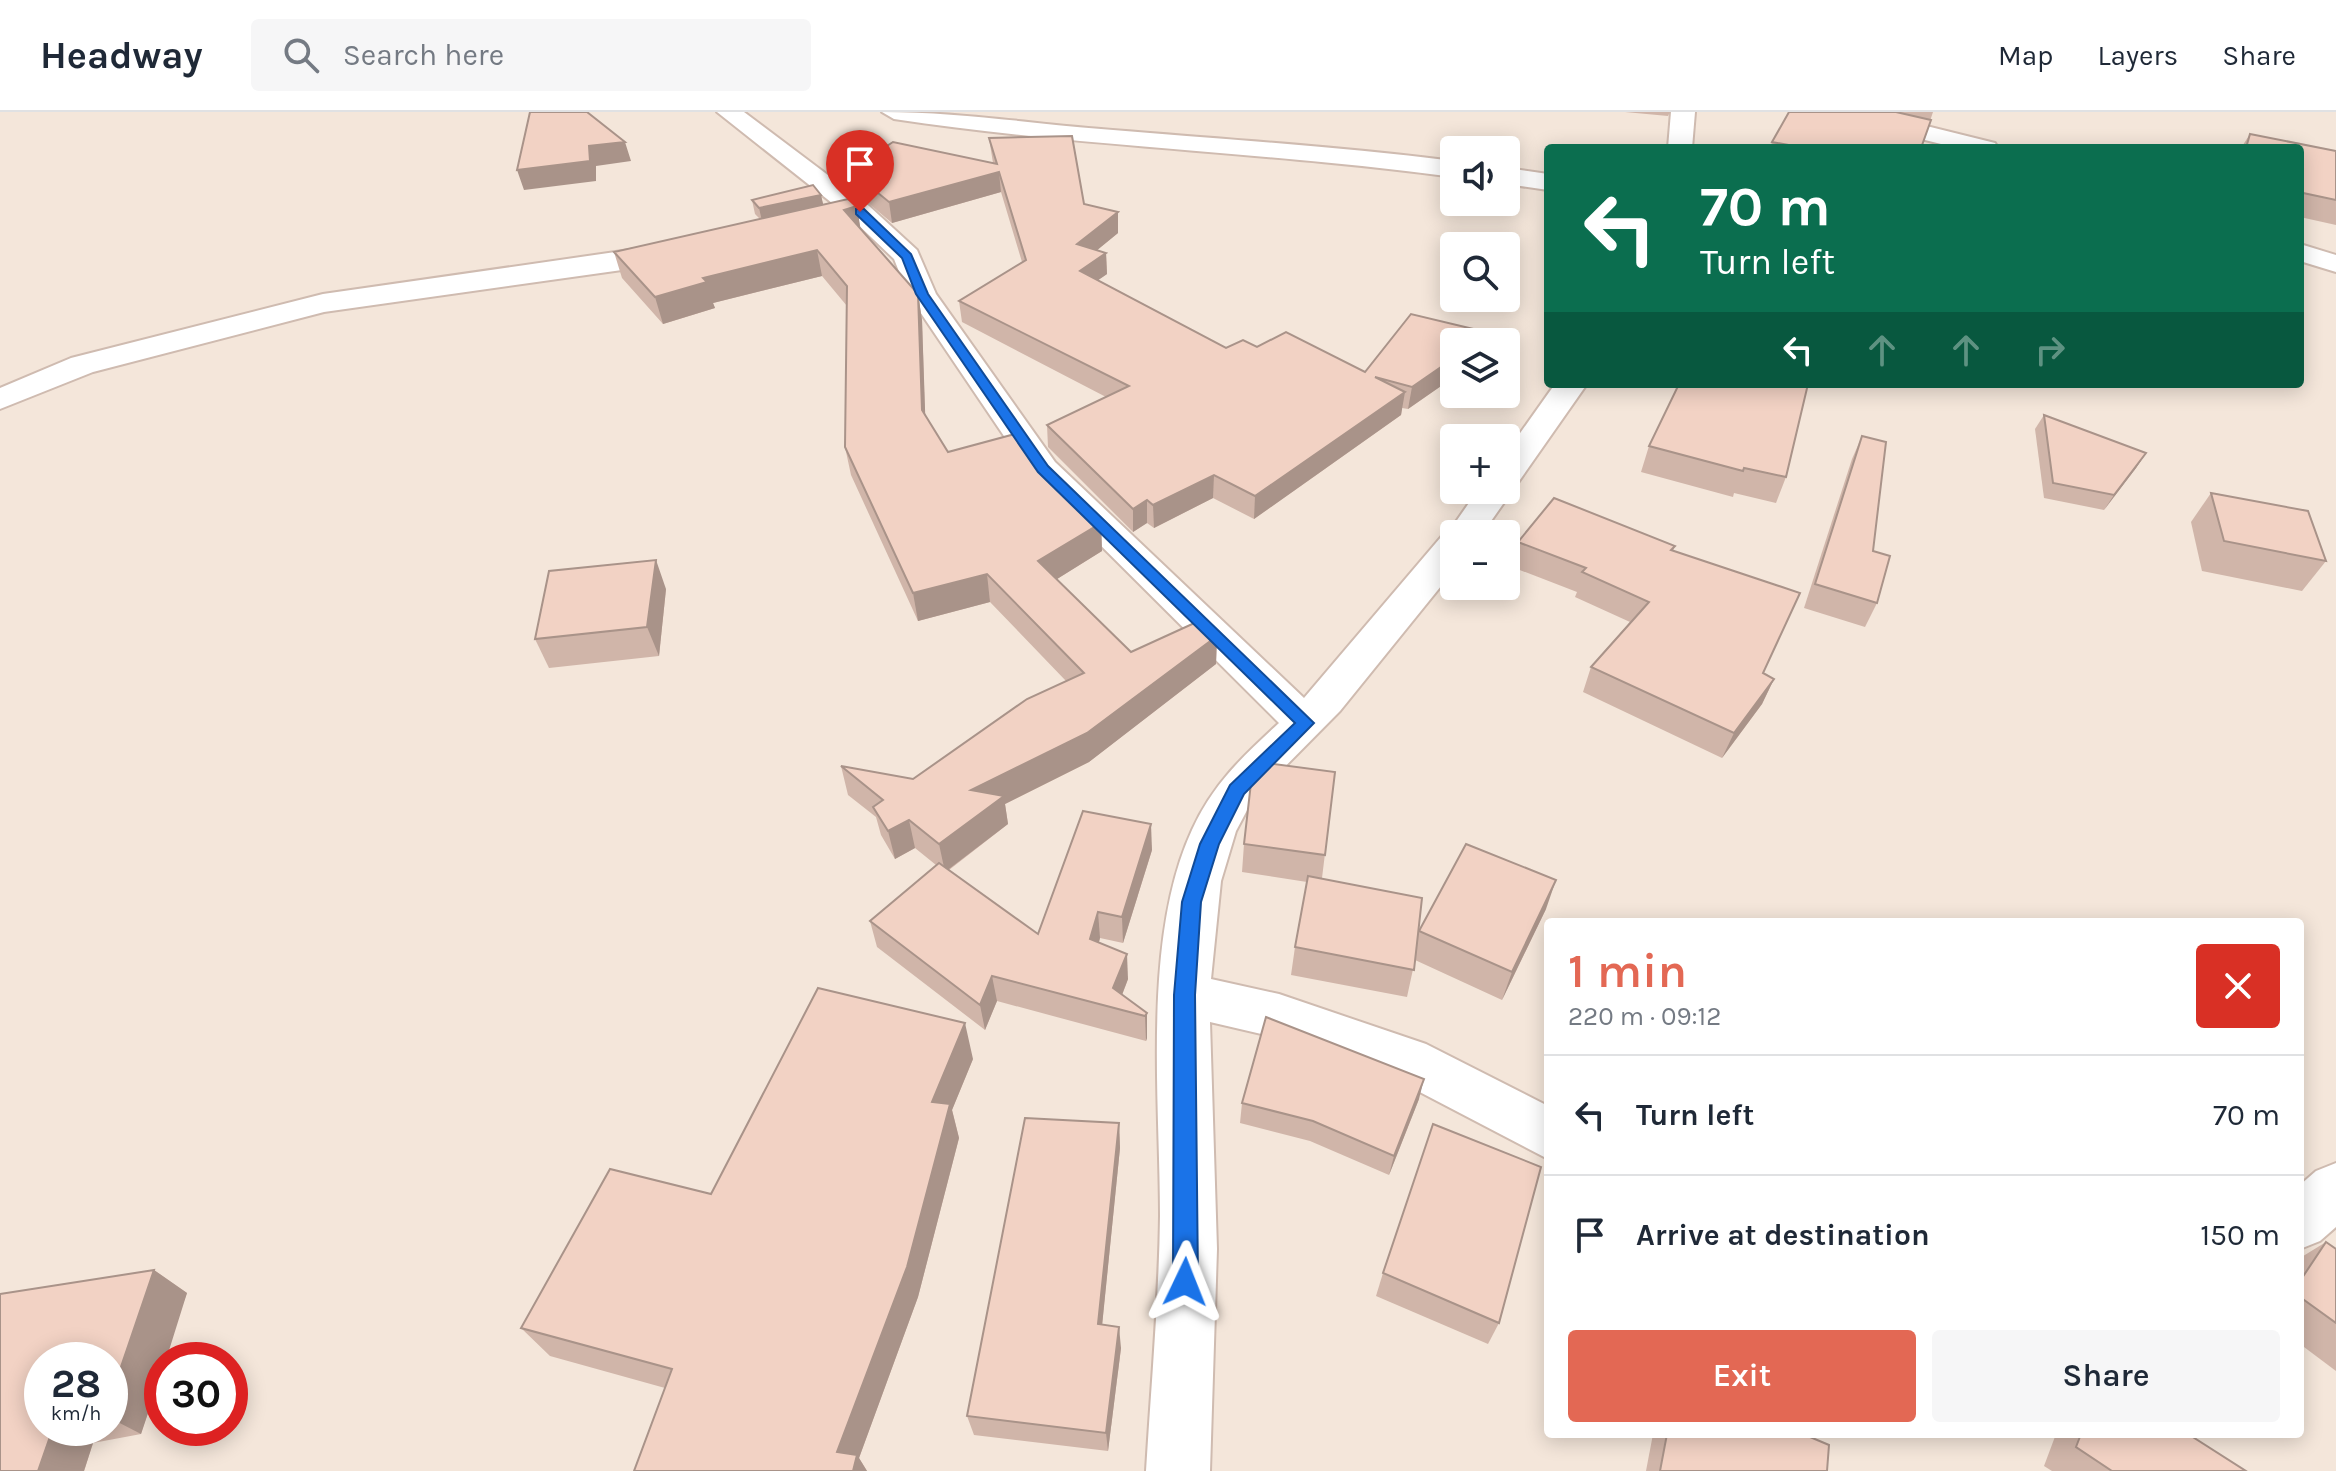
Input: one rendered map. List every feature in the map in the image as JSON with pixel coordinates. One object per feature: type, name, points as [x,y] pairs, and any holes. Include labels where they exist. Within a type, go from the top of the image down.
[{"type":"street","points":[[729,112],[845,215],[907,256],[922,294],[1043,469],[1305,723]]},
{"type":"street","points":[[894,112],[1069,135],[1395,160],[1440,167]]},
{"type":"street","points":[[1680,144],[1683,112]]},
{"type":"street","points":[[1841,112],[1970,144]]},
{"type":"street","points":[[1520,178],[1544,181]]},
{"type":"street","points":[[0,399],[82,365],[323,303],[622,262],[711,243]]},
{"type":"street","points":[[2304,253],[2336,264]]},
{"type":"street","points":[[1520,458],[1568,388]]},
{"type":"street","points":[[1178,1471],[1188,1220],[1185,995],[1192,902],[1209,844],[1237,790],[1305,723],[1379,640],[1440,563]]},
{"type":"street","points":[[1185,995],[1279,1016],[1408,1060],[1544,1132]]},
{"type":"street","points":[[2304,1218],[2336,1190]]},
{"type":"shaded area","points":[[0,112],[2336,112],[2336,1471],[0,1471]]},
{"type":"building","points":[[530,112],[587,112],[625,142],[589,146],[590,161],[517,170]]},
{"type":"building","points":[[1789,112],[1896,112],[1931,120],[1922,144],[1772,142]]},
{"type":"building","points":[[2250,134],[2301,144],[2247,144]]},
{"type":"building","points":[[1072,136],[1084,204],[1118,212],[1077,244],[1106,253],[1080,271],[1226,348],[1243,340],[1257,347],[1286,332],[1365,372],[1411,314],[1469,328],[1440,328],[1440,368],[1412,387],[1375,377],[1405,392],[1255,496],[1214,475],[1153,505],[1147,500],[1133,509],[1047,425],[1129,386],[959,301],[1026,260],[999,172],[889,202],[850,170],[893,142],[997,164],[989,138]]},
{"type":"building","points":[[2304,145],[2336,151],[2336,200],[2304,193]]},
{"type":"building","points":[[813,185],[821,195],[759,208],[752,200]]},
{"type":"building","points":[[848,199],[857,206],[844,210],[918,294],[922,410],[948,452],[1015,434],[1026,450],[1101,523],[1038,561],[1131,652],[1201,620],[1217,636],[1087,733],[971,790],[1004,796],[939,844],[909,820],[888,831],[873,807],[883,800],[841,766],[913,779],[1027,699],[1084,673],[987,574],[913,593],[845,447],[847,286],[817,250],[703,278],[707,282],[655,297],[614,252]]},
{"type":"building","points":[[1677,388],[1807,388],[1786,477],[1744,468],[1743,471],[1649,446]]},
{"type":"building","points":[[2044,415],[2146,453],[2114,495],[2053,483]]},
{"type":"building","points":[[1862,436],[1886,442],[1873,551],[1890,556],[1877,603],[1815,584]]},
{"type":"building","points":[[2211,493],[2308,511],[2326,561],[2224,541]]},
{"type":"building","points":[[1554,498],[1675,546],[1671,550],[1800,593],[1763,673],[1774,679],[1734,733],[1591,667],[1649,602],[1582,572],[1586,568],[1520,543]]},
{"type":"building","points":[[656,560],[647,627],[535,639],[549,571]]},
{"type":"building","points":[[1266,763],[1335,772],[1325,855],[1244,844],[1251,783]]},
{"type":"building","points":[[1083,811],[1151,824],[1122,917],[1098,912],[1090,939],[1127,954],[1113,988],[1147,1013],[1145,1016],[992,976],[980,1005],[870,921],[939,863],[1038,934]]},
{"type":"building","points":[[1466,844],[1556,880],[1512,972],[1419,931]]},
{"type":"building","points":[[1308,876],[1422,898],[1414,970],[1295,947]]},
{"type":"building","points":[[818,988],[965,1023],[932,1102],[950,1104],[907,1267],[837,1452],[857,1455],[853,1471],[634,1471],[672,1369],[521,1328],[610,1169],[711,1194]]},
{"type":"building","points":[[1266,1017],[1424,1079],[1394,1156],[1313,1121],[1242,1103]]},
{"type":"building","points":[[1025,1118],[1119,1123],[1098,1324],[1119,1327],[1106,1433],[967,1416]]},
{"type":"building","points":[[1433,1124],[1541,1167],[1499,1323],[1383,1273]]},
{"type":"building","points":[[2326,1242],[2336,1249],[2336,1323],[2304,1300],[2304,1275]]},
{"type":"building","points":[[154,1270],[128,1346],[128,1342],[24,1342],[24,1446],[47,1446],[38,1471],[0,1471],[0,1294]]},
{"type":"building","points":[[1666,1438],[1812,1438],[1829,1445],[1827,1471],[1660,1471]]},
{"type":"building","points":[[2079,1438],[2194,1438],[2246,1471],[2112,1471],[2076,1447]]},
{"type":"route","points":[[860,212],[907,256],[922,294],[1043,469],[1305,723],[1237,790],[1209,844],[1192,902],[1185,995],[1188,1220],[1185,1282]]}]
